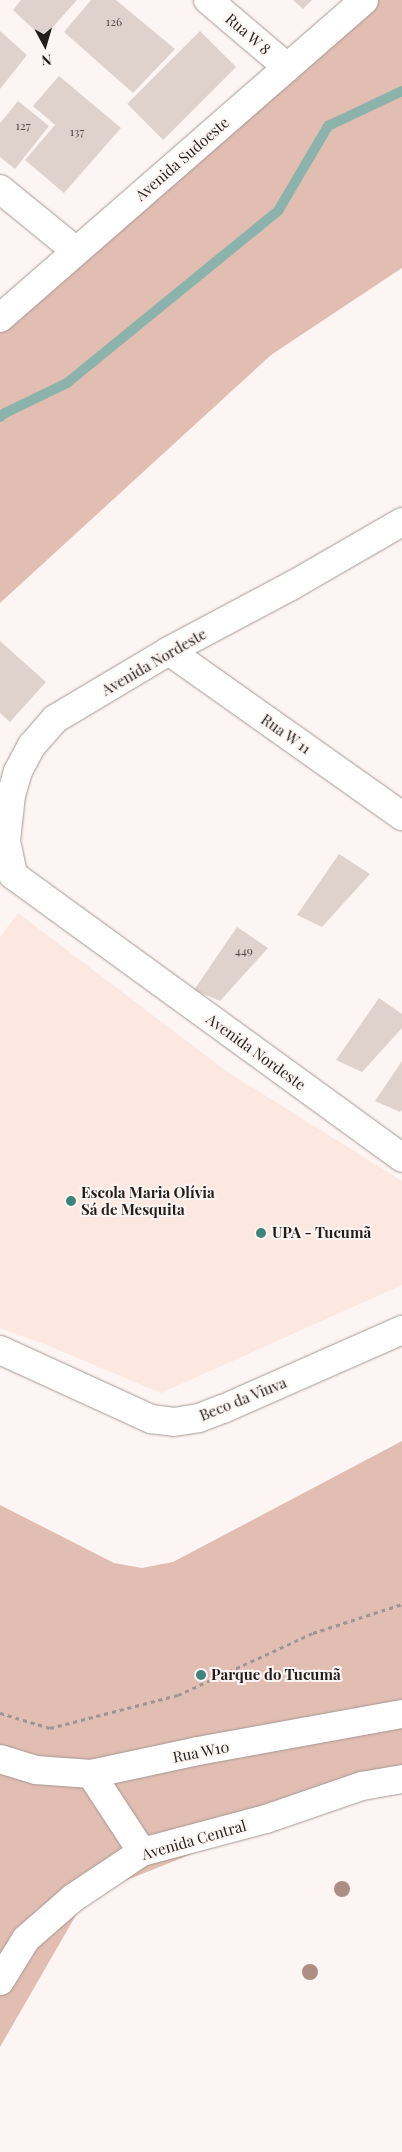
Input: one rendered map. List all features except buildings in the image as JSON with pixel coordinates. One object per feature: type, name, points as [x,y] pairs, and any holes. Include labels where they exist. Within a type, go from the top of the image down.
[{"type":"street","name":"Rua W 8","points":[[208,0],[287,67]]},
{"type":"street","name":"Avenida Sudoeste","points":[[0,318],[364,0]]},
{"type":"street","points":[[0,189],[76,251]]},
{"type":"street","name":"Avenida Nordeste","points":[[402,522],[291,586],[169,651],[55,719],[32,745],[18,771],[11,795],[6,841],[7,883],[402,1158]]},
{"type":"street","name":"Rua W 11","points":[[169,651],[402,816]]},
{"type":"street","name":"Beco da Viuva","points":[[0,1350],[151,1419],[174,1422],[199,1418],[223,1409],[402,1330]]},
{"type":"street","name":"Rua W10","points":[[0,1759],[36,1770],[91,1774],[402,1714]]},
{"type":"street","points":[[91,1774],[142,1852]]},
{"type":"street","name":"Avenida Central","points":[[0,1981],[26,1939],[73,1898],[142,1852],[266,1819],[362,1786],[402,1779]]},
{"type":"path","points":[[0,1713],[50,1728],[178,1695],[313,1633],[402,1604]]},
{"type":"shaded area","points":[[354,0],[402,0],[402,268],[271,355],[0,603],[0,310]]},
{"type":"shaded area","points":[[18,913],[229,1073],[402,1181],[402,1285],[161,1393],[44,1344],[0,1328],[0,937]]},
{"type":"shaded area","name":"Parque do Tucumã","points":[[402,1441],[402,1782],[356,1788],[87,1896],[0,2047],[0,1505],[114,1563],[142,1568],[173,1562]]},
{"type":"waterway","points":[[0,417],[67,383],[278,211],[328,126],[402,91]]},
{"type":"place","name":"Escola Maria Olívia Sá de Mesquita","points":[[71,1201]]},
{"type":"place","name":"UPA - Tucumã","points":[[261,1233]]},
{"type":"place","name":"Parque do Tucumã","points":[[201,1675]]}]
